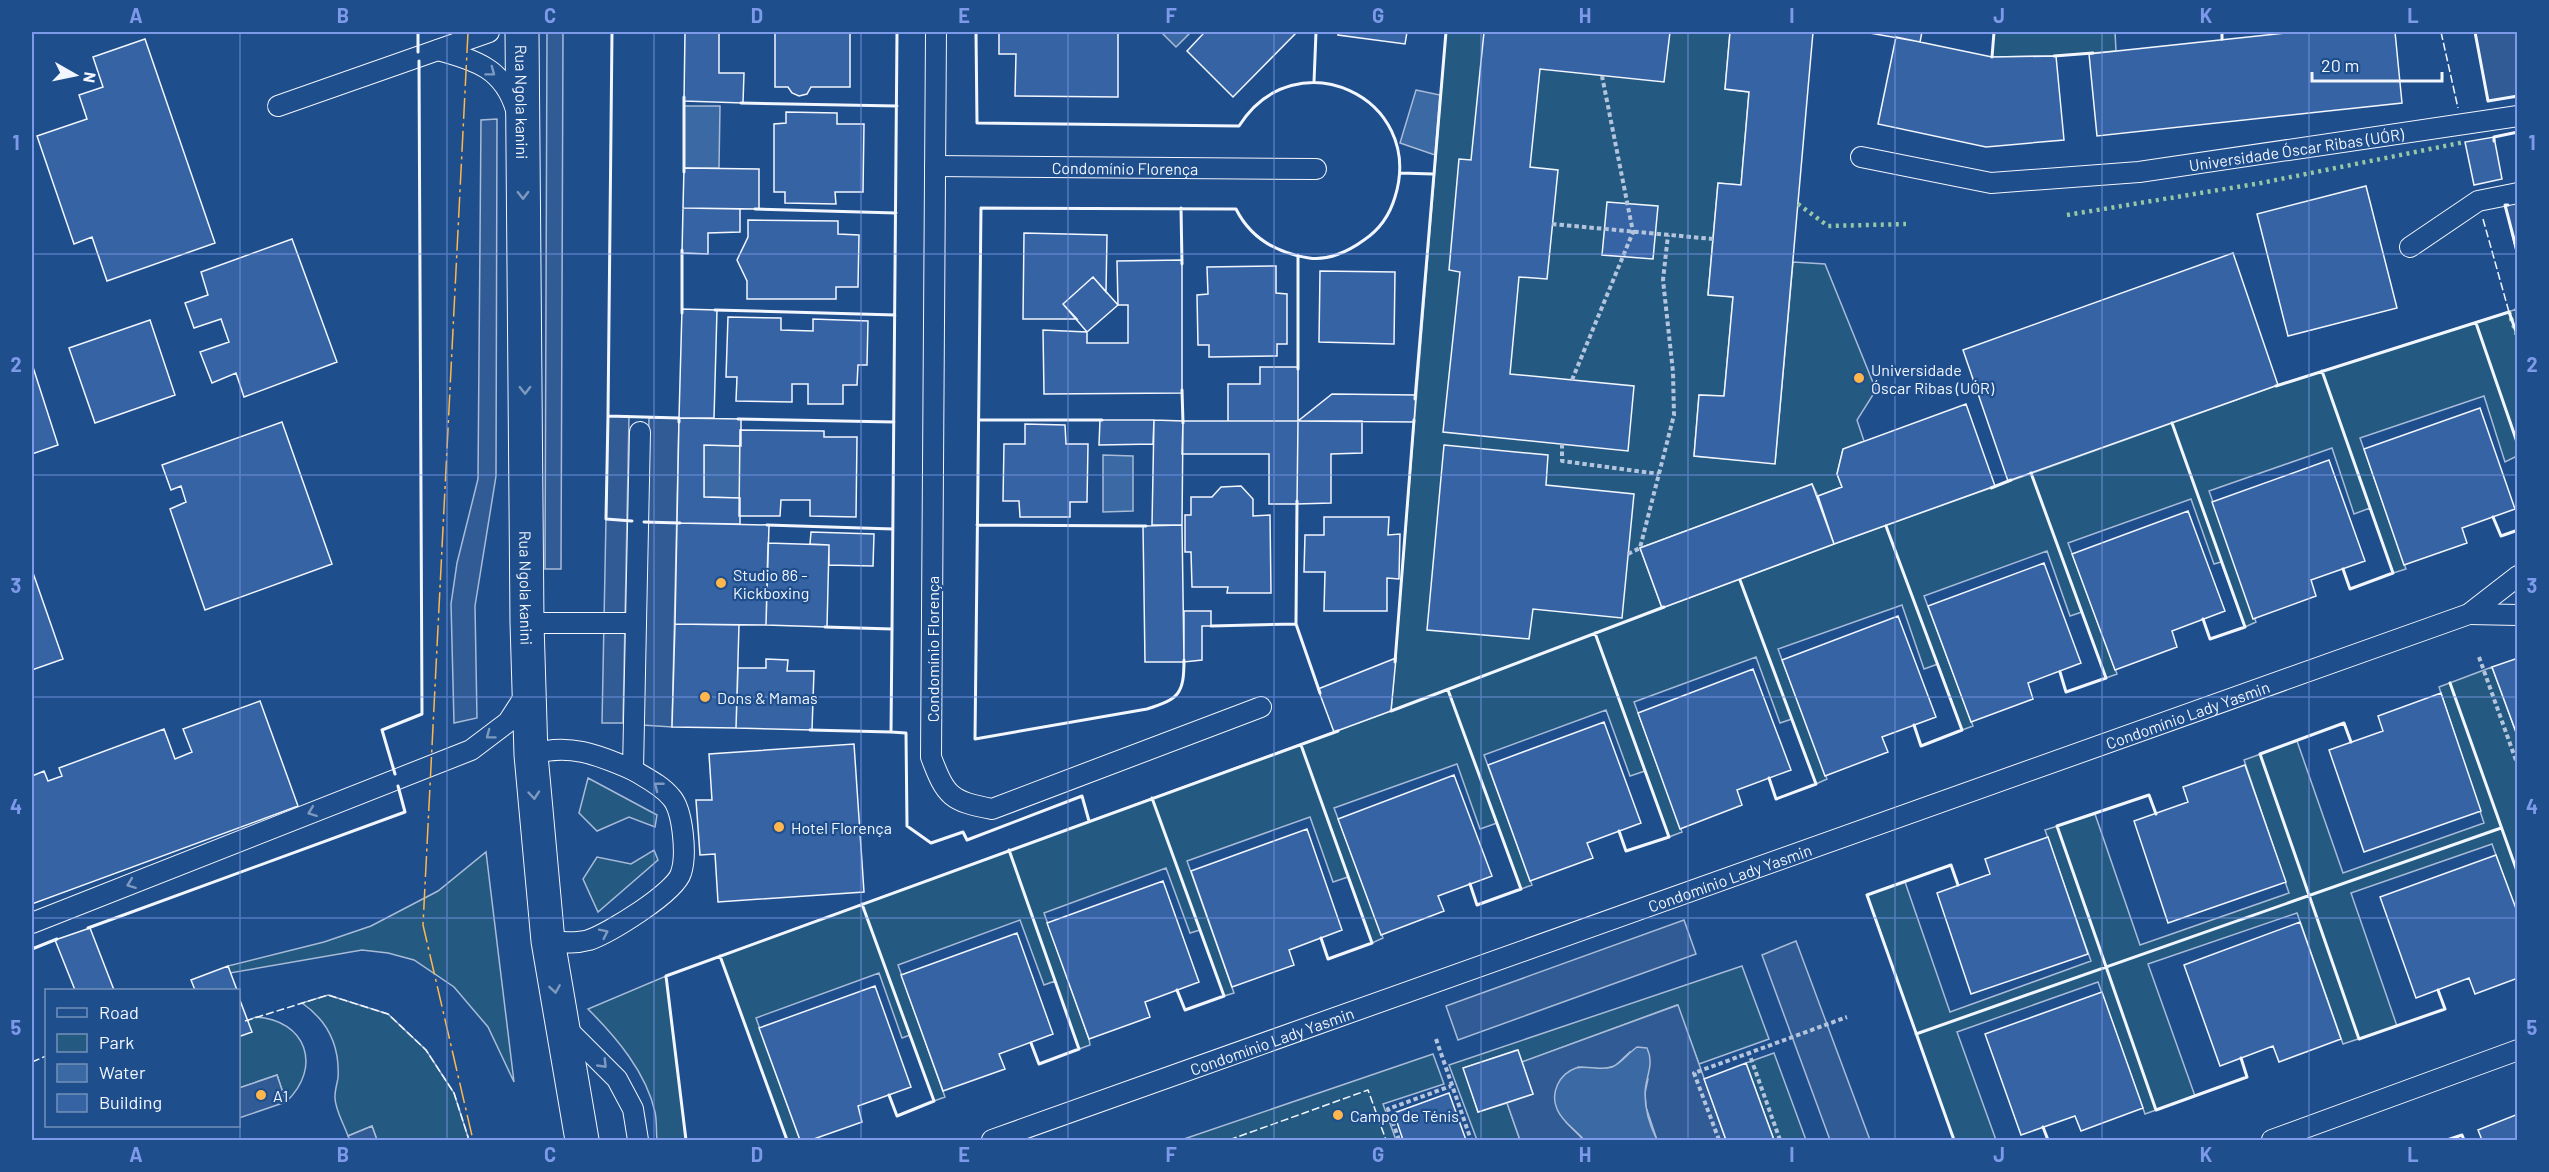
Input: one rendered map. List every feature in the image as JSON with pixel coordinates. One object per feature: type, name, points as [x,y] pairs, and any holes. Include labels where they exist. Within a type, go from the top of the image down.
[{"type":"main road","name":"Rua Ngola kanini","points":[[522,32],[527,623],[531,755],[548,941],[582,1140]]},
{"type":"lane","points":[[278,106],[489,32]]},
{"type":"lane","name":"Condomínio Florença","points":[[936,32],[931,757],[942,786],[960,803],[992,809],[1261,707]]},
{"type":"lane","points":[[438,50],[467,57],[495,73],[512,95],[522,133]]},
{"type":"lane","name":"Universidade Óscar Ribas (UÓR)","points":[[1861,157],[1991,183],[2139,172],[2517,116]]},
{"type":"lane","name":"Condomínio Florença","points":[[935,166],[1316,169]]},
{"type":"lane","points":[[2410,247],[2478,201],[2517,193]]},
{"type":"lane","points":[[633,770],[640,432]]},
{"type":"lane","name":"Condomínio Lady Yasmin","points":[[992,1140],[2469,614],[2517,576]]},
{"type":"lane","name":"Condomínio Lady Yasmin","points":[[2469,614],[2517,615]]},
{"type":"lane","points":[[527,623],[636,623]]},
{"type":"lane","points":[[32,922],[471,750],[508,722],[528,691]]},
{"type":"lane","points":[[531,755],[548,749],[567,749],[596,754],[633,770],[652,781],[673,798],[682,826],[684,852],[681,874],[661,896],[620,924],[589,940],[569,943],[548,941]]},
{"type":"lane","points":[[561,1024],[617,1079],[633,1109],[638,1140]]},
{"type":"lane","points":[[2272,1140],[2517,1050]]},
{"type":"path","points":[[1572,380],[1633,232],[1602,76]]},
{"type":"path","points":[[1552,224],[1713,239]]},
{"type":"path","points":[[1628,554],[1640,548],[1674,415],[1673,372],[1663,280],[1668,235]]},
{"type":"path","points":[[1562,444],[1562,461],[1659,474]]},
{"type":"path","points":[[2479,657],[2517,766]]},
{"type":"path","points":[[1719,1140],[1694,1073],[1847,1017]]},
{"type":"path","points":[[1436,1039],[1470,1140]]},
{"type":"path","points":[[1749,1053],[1780,1140]]},
{"type":"path","points":[[1400,1140],[1388,1109],[1451,1086]]},
{"type":"green space","points":[[1446,32],[1730,32],[1725,89],[1749,92],[1741,185],[1718,183],[1708,294],[1733,297],[1724,396],[1699,395],[1694,456],[1775,463],[1793,262],[1825,264],[1876,390],[1857,420],[1864,441],[1843,449],[1837,474],[1842,487],[1818,496],[1812,484],[1640,548],[1662,608],[2278,385],[2517,309],[2517,456],[2505,462],[2484,396],[2360,438],[2406,569],[2393,573],[2370,508],[2354,514],[2332,448],[2209,491],[2256,622],[2245,627],[2221,562],[2214,564],[2191,499],[2068,543],[2117,674],[2106,678],[2082,612],[2070,616],[2047,551],[1924,596],[1973,726],[1962,730],[1938,664],[1924,669],[1902,605],[1778,649],[1827,779],[1816,784],[1792,719],[1780,723],[1756,657],[1634,702],[1682,832],[1669,837],[1645,771],[1630,776],[1606,710],[1484,755],[1532,885],[1521,889],[1497,823],[1480,829],[1457,764],[1334,808],[1383,938],[1372,943],[1348,877],[1333,882],[1310,817],[1187,861],[1234,993],[1224,996],[1200,930],[1190,933],[1166,868],[1044,913],[1089,1039],[1090,1045],[1079,1049],[1055,981],[1044,985],[1020,920],[898,965],[945,1097],[934,1101],[910,1035],[902,1038],[879,973],[756,1018],[800,1140],[787,1140],[720,956],[1391,711]]},
{"type":"green space","points":[[1994,32],[2115,32],[2116,51],[2056,56],[1992,57]]},
{"type":"green space","points":[[2492,667],[2517,735],[2517,914],[2492,844],[2351,893],[2397,1026],[2343,1044],[2297,913],[2148,964],[2195,1096],[2145,1114],[2098,982],[1957,1032],[1996,1140],[1954,1140],[1867,895],[1905,882],[1950,1012],[2091,961],[2045,830],[2095,814],[2140,945],[2289,893],[2244,760],[2297,741],[2343,873],[2484,823],[2439,687]]},
{"type":"green space","points":[[588,778],[657,815],[655,827],[629,817],[597,831],[579,813]]},
{"type":"green space","points":[[654,850],[658,860],[598,912],[583,879],[597,857],[631,864]]},
{"type":"green space","points":[[486,852],[514,1082],[488,1027],[454,987],[414,960],[388,953],[362,950],[230,973],[228,966],[324,942],[371,926],[438,891]]},
{"type":"green space","points":[[1742,966],[1769,1039],[1699,1064],[1677,1005],[1522,1062],[1517,1050],[1464,1068],[1478,1112],[1507,1103],[1520,1140],[1477,1140],[1449,1065]]},
{"type":"green space","points":[[666,976],[686,1140],[657,1140],[655,1112],[645,1083],[619,1043],[588,1009]]},
{"type":"green space","points":[[328,995],[388,1014],[426,1050],[454,1093],[469,1140],[377,1140],[372,1126],[348,1136],[335,1101],[338,1066],[334,1045],[319,1018],[302,1003]]},
{"type":"green space","points":[[256,1017],[273,1020],[287,1027],[297,1036],[304,1048],[306,1061],[304,1074],[286,1102],[277,1075],[240,1088],[240,1024]]},
{"type":"green space","points":[[1774,1053],[1806,1140],[1774,1140],[1746,1063]]},
{"type":"green space","points":[[1433,1054],[1444,1084],[1383,1104],[1396,1140],[1181,1140]]},
{"type":"shaded area","points":[[547,32],[563,32],[561,569],[545,569]]},
{"type":"shaded area","points":[[2475,32],[2517,32],[2517,96],[2488,101]]},
{"type":"shaded area","points":[[497,119],[496,476],[475,606],[477,718],[454,723],[451,604],[457,563],[478,479],[481,120]]},
{"type":"shaded area","points":[[2517,202],[2517,255],[2505,205]]},
{"type":"shaded area","points":[[608,416],[629,416],[623,723],[602,723]]},
{"type":"shaded area","points":[[649,418],[679,418],[672,727],[642,725]]},
{"type":"shaded area","points":[[1684,920],[1696,954],[1458,1040],[1446,1006]]},
{"type":"shaded area","points":[[1796,941],[1870,1140],[1830,1140],[1762,955]]},
{"type":"shaded area","points":[[1678,1005],[1726,1140],[1657,1140],[1646,1107],[1645,1093],[1648,1079],[1630,1052],[1615,1066],[1603,1069],[1578,1067],[1566,1122],[1584,1140],[1520,1140],[1507,1103],[1533,1094],[1522,1062]]},
{"type":"shaded area","name":"A1","points":[[277,1075],[286,1102],[240,1118],[240,1088]]},
{"type":"shaded area","points":[[372,1126],[377,1140],[350,1140],[348,1136]]},
{"type":"water","points":[[1161,32],[1191,32],[1176,47]]},
{"type":"water","points":[[1416,90],[1440,95],[1435,155],[1400,143]]},
{"type":"water","points":[[684,106],[720,106],[719,168],[684,168]]},
{"type":"water","points":[[704,445],[741,446],[740,498],[704,497]]},
{"type":"water","points":[[1103,455],[1133,456],[1133,511],[1103,512]]},
{"type":"water","points":[[1637,1047],[1647,1048],[1649,1054],[1650,1066],[1645,1100],[1648,1118],[1657,1140],[1584,1140],[1557,1109],[1555,1091],[1561,1079],[1576,1068],[1612,1067]]},
{"type":"building","points":[[685,32],[719,32],[719,73],[744,73],[743,103],[684,101]]},
{"type":"building","points":[[775,32],[850,32],[850,87],[811,87],[807,94],[799,96],[792,93],[788,87],[775,87]]},
{"type":"building","points":[[999,32],[1118,32],[1118,97],[1015,96],[1016,54],[999,54]]},
{"type":"building","points":[[1200,32],[1297,32],[1233,97],[1187,51],[1203,34]]},
{"type":"building","points":[[1338,32],[1407,32],[1405,44],[1338,35]]},
{"type":"building","points":[[1484,32],[1670,32],[1664,82],[1540,69],[1530,167],[1558,170],[1547,279],[1519,277],[1510,374],[1634,386],[1628,451],[1443,432],[1460,272],[1449,270],[1459,159],[1471,160]]},
{"type":"building","points":[[1730,32],[1813,32],[1775,464],[1694,456],[1699,395],[1724,396],[1733,297],[1708,295],[1718,183],[1741,185],[1749,92],[1725,89]]},
{"type":"building","points":[[1864,32],[1922,32],[1920,42]]},
{"type":"building","points":[[2295,32],[2395,32],[2402,103],[2097,136],[2089,54]]},
{"type":"building","points":[[1896,37],[1992,57],[2056,56],[2064,140],[1986,147],[1878,124]]},
{"type":"building","points":[[145,39],[215,243],[107,281],[92,237],[74,244],[37,136],[87,119],[79,95],[103,87],[93,57]]},
{"type":"building","points":[[786,112],[837,113],[837,124],[864,124],[863,192],[835,192],[836,204],[785,203],[785,192],[774,192],[774,124],[786,123]]},
{"type":"building","points":[[2494,137],[2502,179],[2474,185],[2465,142]]},
{"type":"building","points":[[684,168],[759,169],[759,209],[683,208]]},
{"type":"building","points":[[2366,186],[2397,308],[2288,336],[2257,214]]},
{"type":"building","points":[[1607,202],[1658,206],[1653,259],[1602,255]]},
{"type":"building","points":[[683,208],[740,209],[740,232],[708,233],[708,254],[682,253]]},
{"type":"building","points":[[748,220],[838,221],[838,234],[859,235],[858,287],[836,287],[836,299],[747,299],[747,281],[737,260],[748,237]]},
{"type":"building","points":[[1024,233],[1107,235],[1106,292],[1093,277],[1063,304],[1077,319],[1023,319]]},
{"type":"building","points":[[292,239],[337,362],[244,397],[236,373],[212,383],[200,352],[229,342],[221,319],[194,328],[185,303],[208,295],[201,272]]},
{"type":"building","points":[[2233,253],[2278,385],[2008,481],[1963,350]]},
{"type":"building","points":[[1182,260],[1182,393],[1044,394],[1043,330],[1087,332],[1087,343],[1128,343],[1128,305],[1118,305],[1117,261]]},
{"type":"building","points":[[1276,266],[1276,293],[1287,294],[1287,344],[1277,344],[1277,356],[1209,357],[1209,345],[1198,345],[1197,295],[1208,294],[1207,267]]},
{"type":"building","points":[[1320,271],[1395,272],[1394,344],[1319,342]]},
{"type":"building","points":[[1093,277],[1118,305],[1087,332],[1063,304]]},
{"type":"building","points":[[682,309],[717,310],[714,418],[679,418]]},
{"type":"building","points":[[728,317],[781,318],[781,330],[813,331],[813,319],[868,321],[867,365],[858,365],[857,385],[843,385],[843,404],[808,404],[808,384],[792,384],[792,402],[736,401],[737,377],[726,377]]},
{"type":"building","points":[[150,320],[175,395],[95,423],[69,348]]},
{"type":"building","points":[[32,364],[58,445],[32,454]]},
{"type":"building","points":[[1260,367],[1298,367],[1298,421],[1228,421],[1228,384],[1260,384]]},
{"type":"building","points":[[1332,394],[1416,395],[1414,422],[1298,421]]},
{"type":"building","points":[[1966,404],[1995,486],[1834,544],[1818,496],[1842,487],[1837,474],[1843,449]]},
{"type":"building","points":[[2480,408],[2515,509],[2462,528],[2467,543],[2404,565],[2364,449]]},
{"type":"building","points":[[679,418],[741,419],[741,446],[704,445],[704,497],[740,498],[740,524],[677,523]]},
{"type":"building","points":[[1100,420],[1154,420],[1153,444],[1099,445]]},
{"type":"building","points":[[1154,420],[1183,421],[1182,525],[1152,525]]},
{"type":"building","points":[[1183,421],[1298,421],[1297,504],[1269,504],[1269,454],[1182,454]]},
{"type":"building","points":[[1298,421],[1362,421],[1362,453],[1331,454],[1331,503],[1297,504]]},
{"type":"building","points":[[282,422],[332,564],[205,610],[170,509],[186,502],[181,486],[171,490],[162,465]]},
{"type":"building","points":[[1025,424],[1065,425],[1066,444],[1088,444],[1087,502],[1070,502],[1070,517],[1020,517],[1019,501],[1003,501],[1004,444],[1025,444]]},
{"type":"building","points":[[740,430],[824,431],[824,437],[857,437],[856,517],[810,516],[810,500],[781,500],[780,516],[739,516]]},
{"type":"building","points":[[1444,445],[1548,455],[1546,485],[1634,494],[1622,618],[1533,609],[1529,639],[1427,630]]},
{"type":"building","points":[[2329,460],[2365,561],[2311,580],[2316,596],[2253,619],[2212,502]]},
{"type":"building","points":[[1812,484],[1834,544],[1662,608],[1640,548]]},
{"type":"building","points":[[1241,486],[1253,499],[1253,516],[1270,515],[1271,593],[1227,593],[1228,587],[1192,587],[1191,552],[1185,552],[1185,515],[1191,515],[1191,497],[1212,497],[1221,487]]},
{"type":"building","points":[[2188,511],[2225,611],[2172,631],[2177,647],[2115,670],[2072,554]]},
{"type":"building","points":[[1324,517],[1389,517],[1388,535],[1400,534],[1399,579],[1387,578],[1387,611],[1324,611],[1325,572],[1304,572],[1305,535],[1324,535]]},
{"type":"building","name":"Studio 86 - Kickboxing","points":[[677,523],[769,525],[766,625],[675,624]]},
{"type":"building","points":[[1182,525],[1184,662],[1145,662],[1143,526]]},
{"type":"building","points":[[811,532],[874,534],[873,566],[829,565],[829,545],[810,544]]},
{"type":"building","points":[[768,543],[829,545],[827,627],[766,625]]},
{"type":"building","points":[[2044,563],[2081,663],[2028,683],[2033,699],[1971,722],[1928,606]]},
{"type":"building","points":[[32,570],[63,659],[32,670]]},
{"type":"building","points":[[1184,611],[1211,611],[1211,626],[1202,626],[1202,660],[1184,662]]},
{"type":"building","points":[[1898,616],[1936,717],[1882,737],[1888,752],[1825,776],[1782,660]]},
{"type":"building","name":"Dons & Mamas","points":[[675,624],[739,625],[736,728],[672,727]]},
{"type":"building","points":[[1396,658],[1391,711],[1334,732],[1318,689]]},
{"type":"building","points":[[2518,658],[2518,735],[2517,735],[2492,667]]},
{"type":"building","points":[[766,659],[788,660],[787,671],[814,671],[812,730],[736,728],[738,668],[766,668]]},
{"type":"building","points":[[1753,669],[1791,770],[1737,790],[1742,805],[1680,829],[1638,713]]},
{"type":"building","points":[[2441,693],[2481,811],[2364,852],[2329,750],[2383,731],[2378,716]]},
{"type":"building","points":[[260,701],[298,806],[32,904],[32,776],[44,771],[48,781],[62,776],[59,768],[164,729],[175,759],[192,752],[183,729]]},
{"type":"building","points":[[1604,722],[1641,823],[1587,843],[1593,858],[1530,881],[1488,765]]},
{"type":"building","name":"Hotel Florença","points":[[854,744],[864,892],[718,902],[715,854],[700,855],[696,800],[712,800],[709,754]]},
{"type":"building","points":[[2245,765],[2286,882],[2168,923],[2134,821],[2188,802],[2183,787]]},
{"type":"building","points":[[1454,775],[1492,876],[1438,896],[1444,911],[1381,935],[1338,819]]},
{"type":"building","points":[[1307,829],[1342,930],[1289,950],[1294,965],[1232,987],[1191,871]]},
{"type":"building","points":[[2048,837],[2088,954],[1971,994],[1937,893],[1990,874],[1985,859]]},
{"type":"building","points":[[2496,855],[2518,914],[2518,978],[2475,994],[2469,978],[2416,998],[2380,897]]},
{"type":"building","points":[[1163,881],[1199,982],[1145,1002],[1150,1017],[1089,1039],[1047,923]]},
{"type":"building","points":[[2300,922],[2341,1039],[2279,1062],[2273,1046],[2220,1066],[2184,965]]},
{"type":"building","points":[[90,928],[114,989],[75,989],[55,940]]},
{"type":"building","points":[[1017,933],[1053,1034],[999,1054],[1005,1069],[943,1091],[901,975]]},
{"type":"building","points":[[228,966],[237,989],[195,989],[191,980]]},
{"type":"building","points":[[875,986],[911,1087],[858,1106],[862,1122],[811,1140],[800,1140],[759,1028]]},
{"type":"building","points":[[2102,992],[2143,1108],[2081,1131],[2075,1116],[2021,1135],[1985,1034]]},
{"type":"building","points":[[240,1000],[252,1032],[240,1036]]},
{"type":"building","points":[[1518,1050],[1533,1094],[1478,1112],[1463,1068]]},
{"type":"building","points":[[1746,1063],[1774,1140],[1726,1140],[1704,1079]]},
{"type":"building","points":[[1449,1093],[1466,1140],[1403,1140],[1394,1113]]},
{"type":"building","points":[[2518,1114],[2518,1140],[2482,1140],[2478,1130]]},
{"type":"hedge","points":[[2067,215],[2261,183],[2465,142]]},
{"type":"hedge","points":[[1798,204],[1828,226],[1906,224]]},
{"type":"hedge","points":[[2518,309],[2509,313],[2518,338]]},
{"type":"fence","points":[[2441,32],[2458,108]]},
{"type":"fence","points":[[2483,219],[2509,312]]},
{"type":"fence","points":[[245,1021],[328,995],[388,1014],[426,1050],[454,1093],[469,1140]]},
{"type":"fence","points":[[32,1062],[45,1056]]},
{"type":"fence","points":[[1229,1140],[1368,1090],[1386,1140]]},
{"type":"wall","points":[[418,32],[418,52]]},
{"type":"wall","points":[[612,32],[608,416],[679,418],[679,422]]},
{"type":"wall","points":[[892,629],[897,32]]},
{"type":"wall","points":[[976,32],[977,123],[1239,126],[1263,99],[1291,85],[1321,83],[1350,91],[1374,107],[1392,131],[1399,162],[1395,197],[1390,209],[1383,221],[1369,236],[1352,248],[1331,257],[1316,259],[1297,256],[1266,243],[1249,229],[1236,209],[981,208],[975,739],[1147,709],[1166,702],[1173,698],[1181,688],[1184,660]]},
{"type":"wall","points":[[1314,82],[1316,32]]},
{"type":"wall","points":[[1415,399],[1446,32]]},
{"type":"wall","points":[[1992,57],[1994,32]]},
{"type":"wall","points":[[2222,32],[2222,39]]},
{"type":"wall","points":[[2475,32],[2488,101],[2518,96]]},
{"type":"wall","points":[[2054,56],[2093,53]]},
{"type":"wall","points":[[395,774],[382,730],[422,714],[419,61]]},
{"type":"wall","points":[[684,97],[684,172]]},
{"type":"wall","points":[[741,103],[897,106]]},
{"type":"wall","points":[[2494,141],[2494,137],[2518,132]]},
{"type":"wall","points":[[1400,173],[1433,174]]},
{"type":"wall","points":[[2508,205],[2505,205],[2518,255]]},
{"type":"wall","points":[[1181,208],[1182,264]]},
{"type":"wall","points":[[755,209],[896,213]]},
{"type":"wall","points":[[682,250],[682,313]]},
{"type":"wall","points":[[1298,255],[1298,369]]},
{"type":"wall","points":[[715,310],[895,315]]},
{"type":"wall","points":[[2276,386],[2509,312],[2518,337]]},
{"type":"wall","points":[[2476,323],[2518,445]]},
{"type":"wall","points":[[2322,371],[2393,573],[2350,589],[2343,569]]},
{"type":"wall","points":[[1182,390],[1183,423]]},
{"type":"wall","points":[[608,416],[606,519],[632,521]]},
{"type":"wall","points":[[738,419],[894,422]]},
{"type":"wall","points":[[979,420],[1102,420]]},
{"type":"wall","points":[[1395,662],[1414,420]]},
{"type":"wall","points":[[2172,423],[2245,627],[2210,639],[2203,619]]},
{"type":"wall","points":[[2031,473],[2106,678],[2066,692],[2060,672]]},
{"type":"wall","points":[[1991,488],[2011,480]]},
{"type":"wall","points":[[1297,501],[1296,624],[1320,693]]},
{"type":"wall","points":[[2493,517],[2501,536],[2518,530]]},
{"type":"wall","points":[[644,522],[680,523]]},
{"type":"wall","points":[[767,525],[893,529]]},
{"type":"wall","points":[[977,525],[1146,526]]},
{"type":"wall","points":[[1886,526],[1962,730],[1921,746],[1914,725]]},
{"type":"wall","points":[[1740,580],[1816,784],[1776,799],[1769,778]]},
{"type":"wall","points":[[1391,711],[1664,607]]},
{"type":"wall","points":[[1211,626],[1296,624]]},
{"type":"wall","points":[[825,627],[892,629],[891,732],[906,733],[907,826],[931,843],[963,832],[967,840],[1082,796],[1089,821]]},
{"type":"wall","points":[[1595,633],[1669,837],[1626,851],[1619,831]]},
{"type":"wall","points":[[2450,683],[2518,874]]},
{"type":"wall","points":[[1448,690],[1521,889],[1477,905],[1470,884]]},
{"type":"wall","points":[[2351,742],[2344,723],[2260,754],[2359,1039],[2445,1009],[2438,990]]},
{"type":"wall","points":[[810,730],[891,732]]},
{"type":"wall","points":[[686,1140],[666,976],[1338,731]]},
{"type":"wall","points":[[1301,745],[1372,943],[1328,959],[1321,938]]},
{"type":"wall","points":[[88,928],[405,812],[398,786]]},
{"type":"wall","points":[[2156,814],[2149,795],[2057,826],[2156,1110],[2247,1077],[2241,1058]]},
{"type":"wall","points":[[1152,798],[1224,996],[1185,1010],[1177,990]]},
{"type":"wall","points":[[1916,1034],[2501,828]]},
{"type":"wall","points":[[1009,850],[1079,1049],[1039,1064],[1031,1043]]},
{"type":"wall","points":[[1954,1140],[1867,895],[1951,865],[1958,885]]},
{"type":"wall","points":[[862,904],[934,1101],[897,1116],[889,1095]]},
{"type":"wall","points":[[32,949],[57,939]]},
{"type":"wall","points":[[720,956],[787,1140]]},
{"type":"wall","points":[[2043,1127],[2048,1140]]},
{"type":"wall","points":[[2447,1140],[2462,1135],[2464,1140]]},
{"type":"power","points":[[468,32],[423,925],[473,1140]]},
{"type":"place","name":"Universidade Óscar Ribas (UÓR)","points":[[1859,378]]},
{"type":"place","name":"Studio 86 - Kickboxing","points":[[721,583]]},
{"type":"place","name":"Dons & Mamas","points":[[705,697]]},
{"type":"place","name":"Hotel Florença","points":[[779,827]]},
{"type":"place","name":"A1","points":[[261,1095]]},
{"type":"place","name":"Campo de Ténis","points":[[1338,1115]]}]
